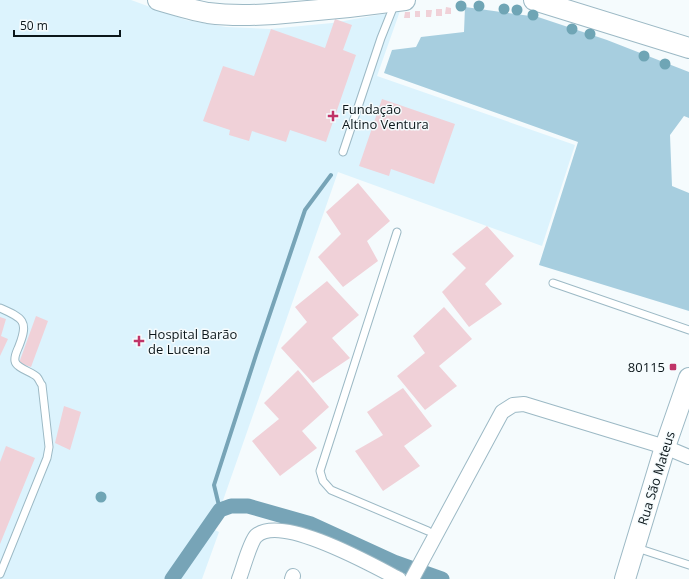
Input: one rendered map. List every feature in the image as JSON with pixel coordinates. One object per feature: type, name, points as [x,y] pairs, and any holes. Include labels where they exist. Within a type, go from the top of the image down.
[{"type":"main road","points":[[158,0],[180,7],[231,15],[260,15],[345,8],[376,2],[400,1]]},
{"type":"main road","points":[[534,0],[689,48]]},
{"type":"main road","name":"Rua São Mateus","points":[[625,579],[665,447],[689,378]]},
{"type":"street","points":[[239,579],[255,537],[262,532],[271,530],[298,533],[408,578],[425,555],[433,532],[502,412],[513,405],[524,404],[665,447],[689,457]]},
{"type":"lane","points":[[343,152],[381,38],[400,1]]},
{"type":"lane","points":[[398,232],[320,471],[323,481],[330,490],[433,532]]},
{"type":"lane","points":[[553,283],[689,330]]},
{"type":"lane","points":[[0,308],[18,316],[22,321],[24,328],[15,361],[17,365],[37,377],[42,385],[49,447],[47,458],[0,574]]},
{"type":"lane","points":[[634,548],[689,565]]},
{"type":"shaded area","name":"Hospital Barão de Lucena","points":[[0,0],[131,0],[186,20],[226,27],[270,29],[332,23],[400,11],[377,76],[575,145],[542,246],[338,172],[213,529],[219,532],[202,579],[0,579]]},
{"type":"shaded area","points":[[465,7],[538,17],[607,40],[689,72],[689,118],[684,116],[670,135],[672,186],[689,193],[689,311],[539,265],[578,142],[384,73],[392,50],[416,47],[421,37],[464,32]]},
{"type":"building","points":[[446,7],[451,8],[451,14],[445,14]]},
{"type":"building","points":[[436,9],[442,9],[442,16],[436,16]]},
{"type":"building","points":[[426,10],[432,10],[431,17],[426,17]]},
{"type":"building","points":[[415,11],[420,11],[420,17],[415,17]]},
{"type":"building","points":[[405,12],[410,12],[410,18],[404,18]]},
{"type":"building","points":[[335,19],[352,25],[343,50],[356,55],[326,142],[290,130],[286,142],[252,131],[249,141],[229,135],[230,130],[203,121],[223,66],[254,76],[271,29],[325,48]]},
{"type":"building","points":[[382,99],[455,124],[434,184],[391,169],[389,176],[359,166]]},
{"type":"building","points":[[358,183],[390,221],[367,241],[378,261],[343,287],[318,257],[341,234],[326,212]]},
{"type":"building","points":[[487,226],[514,256],[485,284],[502,304],[469,327],[442,292],[466,268],[452,254]]},
{"type":"building","points":[[327,281],[359,315],[332,338],[350,358],[313,383],[281,348],[307,322],[295,307]]},
{"type":"building","points":[[444,307],[472,339],[439,366],[457,386],[425,410],[397,376],[425,353],[413,336]]},
{"type":"building","points":[[36,316],[48,321],[31,367],[19,363]]},
{"type":"building","points":[[0,317],[6,319],[1,336],[8,339],[0,356]]},
{"type":"building","points":[[298,370],[329,407],[302,431],[317,448],[280,476],[252,441],[279,419],[264,403]]},
{"type":"building","points":[[403,388],[432,426],[404,446],[420,466],[383,491],[355,451],[383,435],[367,412]]},
{"type":"building","points":[[64,406],[81,412],[70,450],[55,443]]},
{"type":"building","points":[[6,446],[35,458],[0,544],[0,462]]},
{"type":"waterway","points":[[220,510],[214,485],[256,355],[305,210],[331,175]]},
{"type":"waterway","points":[[172,579],[220,510],[231,506],[248,506],[311,524],[394,562],[442,579]]},
{"type":"place","name":"Fundação Altino Ventura","points":[[333,116]]},
{"type":"place","name":"Hospital Barão de Lucena","points":[[139,341]]},
{"type":"place","name":"80115","points":[[673,367]]}]
